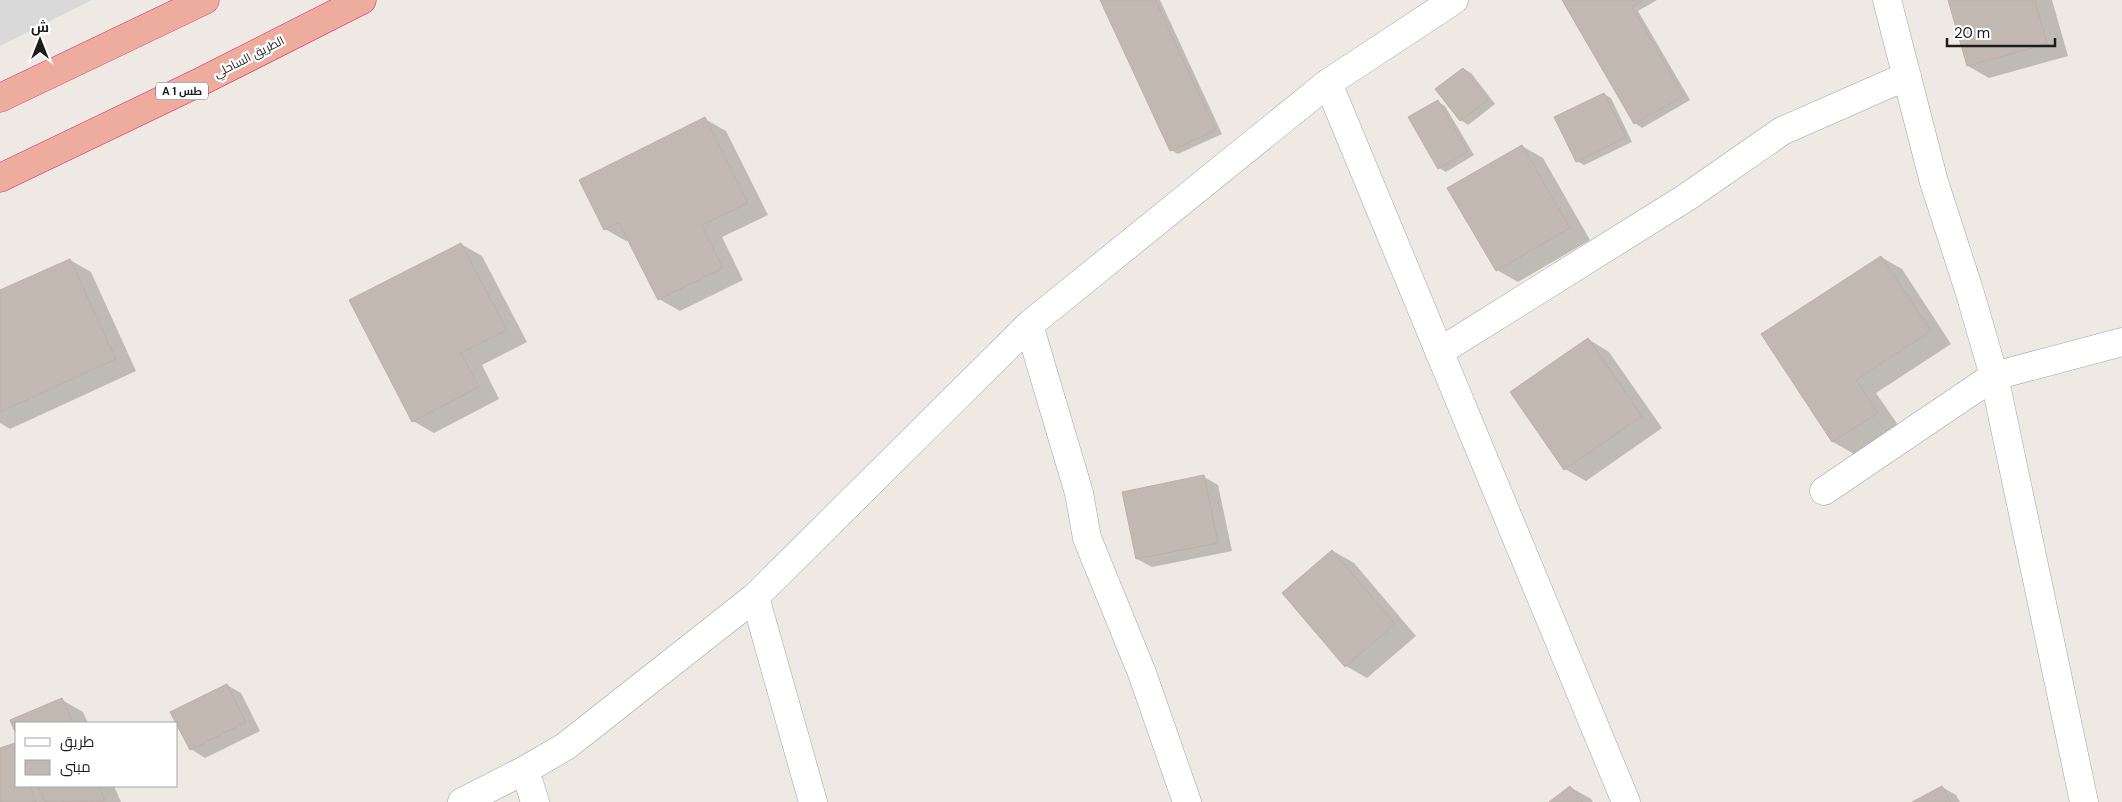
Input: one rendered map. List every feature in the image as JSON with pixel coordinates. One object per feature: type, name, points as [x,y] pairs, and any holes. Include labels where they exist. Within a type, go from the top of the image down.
[{"type":"highway","points":[[0,98],[205,0]]},
{"type":"highway","name":"الطريق الساحلي","points":[[0,178],[200,82],[362,0]]},
{"type":"street","points":[[462,802],[525,770],[566,746],[755,597],[1029,325],[1328,83],[1454,0]]},
{"type":"street","points":[[1887,0],[1934,182],[1969,290],[1994,376],[2084,802]]},
{"type":"street","points":[[1439,352],[1687,197],[1782,131],[1907,76]]},
{"type":"street","points":[[1328,83],[1626,802]]},
{"type":"street","points":[[1029,325],[1079,493],[1087,538],[1142,673],[1186,802]]},
{"type":"street","points":[[1824,491],[1994,376],[2122,342]]},
{"type":"street","points":[[755,597],[813,802]]},
{"type":"street","points":[[525,770],[535,802]]},
{"type":"shaded area","points":[[0,0],[92,0],[0,46]]},
{"type":"building","points":[[1100,0],[1155,0],[1216,130],[1170,151]]},
{"type":"building","points":[[1562,0],[1643,0],[1632,7],[1684,96],[1634,124]]},
{"type":"building","points":[[1948,0],[2035,0],[2047,44],[1967,66]]},
{"type":"building","points":[[1463,68],[1488,100],[1460,121],[1435,89]]},
{"type":"building","points":[[1604,93],[1626,137],[1576,162],[1554,117]]},
{"type":"building","points":[[1438,100],[1468,151],[1438,169],[1408,117]]},
{"type":"building","points":[[705,117],[748,203],[702,225],[723,268],[658,300],[619,223],[604,230],[579,180]]},
{"type":"building","points":[[1522,145],[1570,228],[1496,271],[1447,188]]},
{"type":"building","points":[[461,243],[507,330],[461,353],[479,387],[412,422],[349,300]]},
{"type":"building","points":[[1881,256],[1931,331],[1856,380],[1878,413],[1832,442],[1761,334]]},
{"type":"building","points":[[70,259],[116,359],[0,412],[0,290]]},
{"type":"building","points":[[1588,338],[1642,416],[1564,470],[1510,392]]},
{"type":"building","points":[[1204,475],[1218,543],[1136,559],[1122,492]]},
{"type":"building","points":[[1332,550],[1395,624],[1345,667],[1282,593]]},
{"type":"building","points":[[227,684],[246,722],[190,750],[178,727],[178,722],[175,722],[170,712]]},
{"type":"building","points":[[62,698],[73,722],[15,722],[15,732],[10,720]]},
{"type":"building","points":[[15,743],[15,787],[30,787],[36,802],[0,802],[0,748]]},
{"type":"building","points":[[1570,786],[1583,802],[1549,802]]},
{"type":"building","points":[[1942,786],[1951,802],[1912,802]]},
{"type":"building","points":[[38,787],[99,787],[105,801],[45,802]]}]
